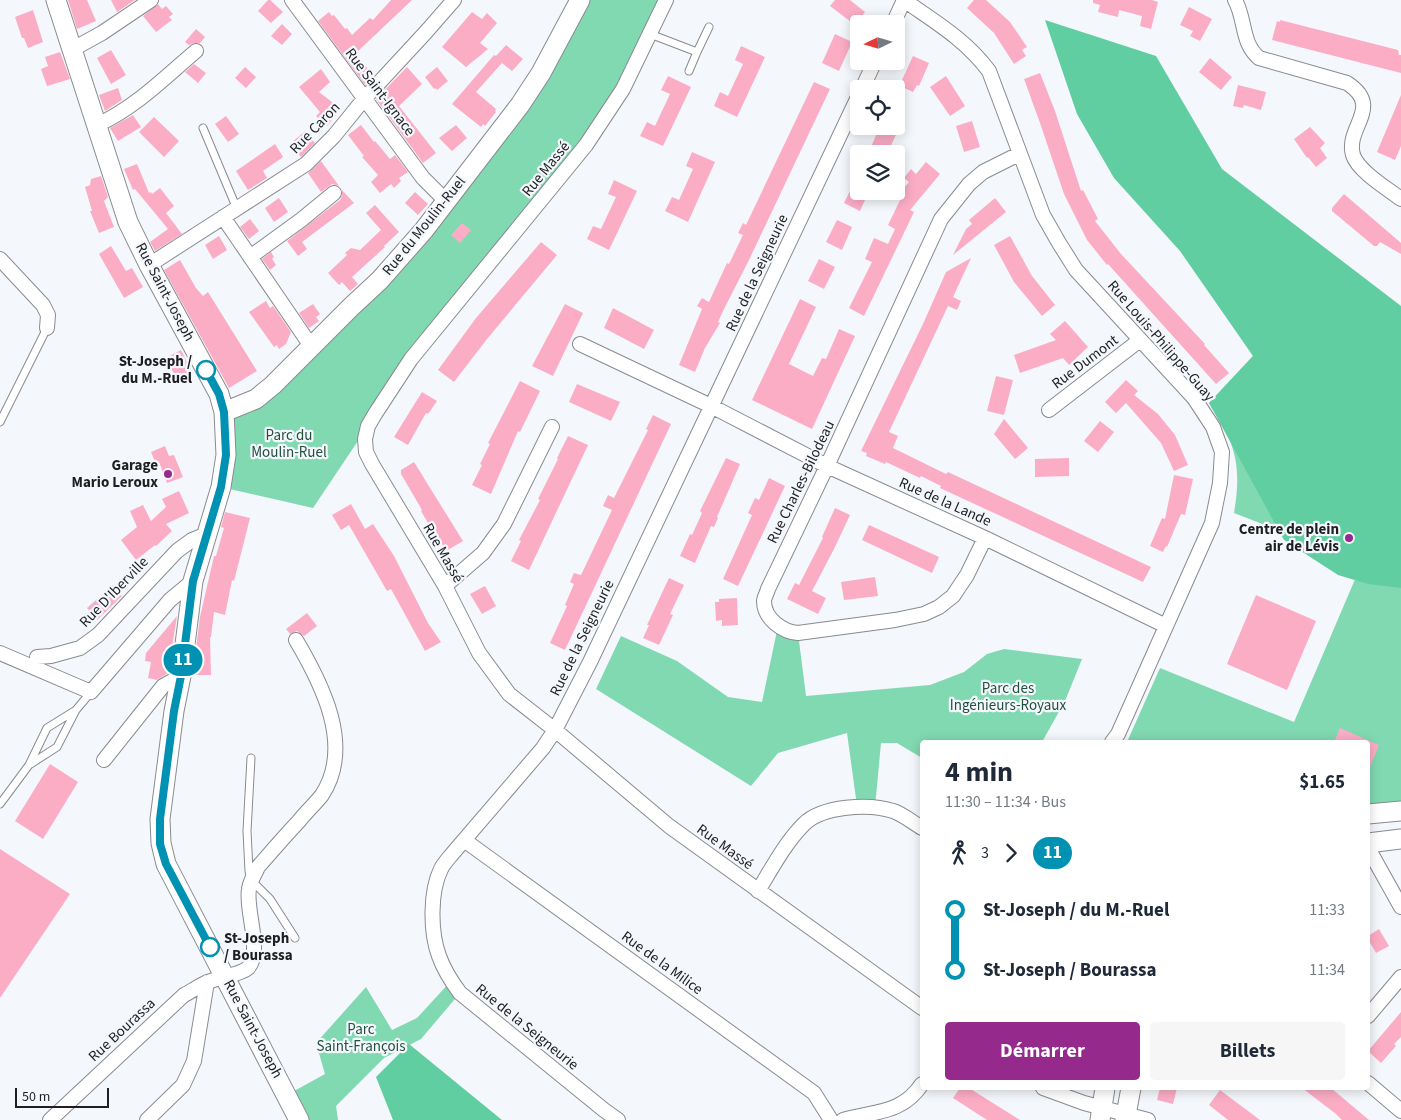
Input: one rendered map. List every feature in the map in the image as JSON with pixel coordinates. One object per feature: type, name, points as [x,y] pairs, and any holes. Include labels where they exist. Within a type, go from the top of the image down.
[{"type":"street","name":"Rue Saint-Joseph","points":[[56,0],[128,222],[149,265],[219,394],[224,412],[226,455],[221,487],[193,581],[160,819],[160,844],[166,864],[299,1120]]},
{"type":"street","points":[[73,50],[151,0]]},
{"type":"street","name":"Rue Saint-Ignace","points":[[293,0],[423,178],[446,201]]},
{"type":"street","name":"Rue Caron","points":[[149,265],[306,164],[334,136],[364,99],[454,0]]},
{"type":"street","name":"Rue du Moulin-Ruel","points":[[224,412],[256,399],[273,385],[380,280],[424,230],[520,105],[536,81],[580,0]]},
{"type":"street","name":"Rue Massé","points":[[666,0],[623,89],[586,145],[411,359],[368,426],[365,440],[366,452],[444,586],[479,653],[508,694],[555,730],[669,826],[920,1007]]},
{"type":"street","points":[[897,15],[904,0]]},
{"type":"street","name":"Rue Louis-Philippe-Guay","points":[[904,0],[964,42],[977,55],[988,71],[1043,215],[1059,243],[1076,270],[1194,398],[1212,427],[1222,452],[1220,483],[1212,523],[1118,734],[1114,740]]},
{"type":"street","points":[[1236,0],[1251,51],[1259,58],[1347,83],[1359,90],[1363,100],[1364,111],[1352,142],[1353,156],[1372,177],[1401,199]]},
{"type":"street","points":[[97,125],[114,117],[144,96],[196,51]]},
{"type":"street","name":"Rue de la Seigneurie","points":[[618,1120],[460,993],[447,974],[438,955],[433,933],[434,891],[441,869],[543,748],[555,730],[590,662],[850,114]]},
{"type":"street","name":"Rue Charles-Bilodeau","points":[[985,538],[967,575],[953,596],[924,614],[895,620],[798,633],[778,626],[767,612],[764,602],[768,589],[941,219],[969,184],[983,172],[1019,154]]},
{"type":"street","points":[[250,257],[334,193]]},
{"type":"street","points":[[223,217],[311,346]]},
{"type":"street","points":[[0,259],[43,305],[48,315],[47,328]]},
{"type":"street","name":"Rue Dumont","points":[[1049,410],[1140,340]]},
{"type":"street","name":"Rue de la Lande","points":[[580,344],[711,406],[827,466],[985,538],[1166,626]]},
{"type":"street","points":[[444,586],[483,553],[500,530],[552,427]]},
{"type":"street","name":"Rue D'Iberville","points":[[37,657],[51,656],[80,648],[98,635],[177,551],[199,536],[207,534]]},
{"type":"street","points":[[0,653],[91,692],[170,600],[193,581]]},
{"type":"street","points":[[251,880],[258,867],[321,796],[333,770],[335,750],[332,722],[318,680],[296,640]]},
{"type":"street","points":[[104,760],[163,686],[181,676]]},
{"type":"street","points":[[758,891],[786,846],[805,823],[833,810],[857,806],[875,807],[894,811],[920,827]]},
{"type":"street","points":[[1370,814],[1401,811]]},
{"type":"street","points":[[1370,843],[1401,838]]},
{"type":"street","name":"Rue de la Milice","points":[[464,840],[814,1093],[831,1120]]},
{"type":"street","points":[[1370,852],[1401,907]]},
{"type":"street","name":"Rue Bourassa","points":[[50,1120],[184,995],[207,982],[237,974],[247,969],[252,962],[254,952],[249,901],[251,880]]},
{"type":"street","points":[[1370,1014],[1401,977]]},
{"type":"street","points":[[146,1120],[182,1085],[194,1062],[207,982]]},
{"type":"street","points":[[1370,1085],[1401,1111]]},
{"type":"street","points":[[844,1120],[885,1111],[903,1104],[920,1088]]},
{"type":"street","points":[[1048,1090],[1084,1103],[1101,1114],[1148,1120]]},
{"type":"street","points":[[1101,1114],[1105,1090]]},
{"type":"street","points":[[1126,1117],[1131,1090]]},
{"type":"lane","points":[[688,71],[708,27]]},
{"type":"lane","points":[[650,34],[697,52]]},
{"type":"lane","points":[[202,128],[237,209]]},
{"type":"lane","points":[[0,422],[47,328]]},
{"type":"lane","points":[[29,765],[57,747],[76,710],[91,692]]},
{"type":"lane","points":[[0,804],[29,765],[46,728],[76,710]]},
{"type":"lane","points":[[251,758],[247,831],[248,862],[251,880],[270,899],[295,938]]},
{"type":"green space","name":"Parc du Moulin-Ruel","points":[[580,0],[666,0],[623,89],[368,426],[313,508],[221,487],[224,412],[241,406],[424,230]]},
{"type":"green space","points":[[1045,20],[1156,56],[1222,169],[1401,306],[1401,588],[1368,584],[1338,575],[1284,540],[1209,403],[1253,356],[1180,251],[1114,178],[1077,114]]},
{"type":"green space","name":"Centre de plein air de Lévis","points":[[1401,307],[1401,803],[1370,807],[1370,740],[1128,740],[1160,668],[1294,722],[1362,563],[1234,513],[1237,482],[1235,455],[1225,430],[1209,403],[1253,356]]},
{"type":"green space","name":"Parc des Ingénieurs-Royaux","points":[[778,626],[798,633],[806,696],[930,685],[964,672],[987,654],[1004,649],[1082,659],[1065,701],[1043,740],[920,740],[920,757],[897,743],[881,743],[875,807],[857,806],[847,733],[778,753],[751,786],[596,689],[621,636],[677,661],[728,697],[762,702]]},
{"type":"green space","name":"Parc Saint-François","points":[[451,981],[460,993],[421,1039],[384,1058],[336,1106],[338,1120],[299,1120],[287,1095],[325,1074],[316,1043],[366,987],[392,1030],[417,1018]]},
{"type":"green space","points":[[409,1044],[502,1120],[393,1120],[376,1077]]},
{"type":"building","points":[[68,0],[87,0],[96,21],[77,29]]},
{"type":"building","points":[[111,0],[135,0],[117,12]]},
{"type":"building","points":[[268,0],[283,12],[271,23],[258,11]]},
{"type":"building","points":[[391,0],[412,0],[356,53],[373,76],[365,85],[318,21],[329,12],[352,35],[370,18],[373,20]]},
{"type":"building","points":[[835,0],[850,0],[865,12],[863,15],[850,15],[850,21],[830,6]]},
{"type":"building","points":[[974,0],[986,0],[1010,22],[1027,47],[1022,50],[1026,56],[1014,64],[994,33],[967,8]]},
{"type":"building","points":[[1093,0],[1152,0],[1158,2],[1151,29],[1140,26],[1142,16],[1119,10],[1118,17],[1098,12],[1100,5],[1093,3]]},
{"type":"building","points":[[158,4],[162,9],[166,6],[173,14],[169,17],[172,20],[156,32],[143,16]]},
{"type":"building","points":[[1189,7],[1212,19],[1200,41],[1190,36],[1193,31],[1180,25]]},
{"type":"building","points":[[33,10],[43,42],[28,48],[24,38],[22,38],[15,17]]},
{"type":"building","points":[[472,12],[482,19],[487,13],[497,23],[480,43],[488,49],[466,67],[442,47]]},
{"type":"building","points":[[1280,20],[1398,50],[1399,55],[1401,55],[1401,73],[1272,40],[1277,21],[1280,22]]},
{"type":"building","points":[[282,24],[292,34],[282,45],[271,36]]},
{"type":"building","points":[[196,29],[205,37],[200,43],[189,45],[185,42]]},
{"type":"building","points":[[835,34],[850,41],[850,46],[839,71],[822,63]]},
{"type":"building","points":[[506,45],[523,59],[512,71],[502,63],[476,92],[496,109],[496,112],[485,126],[483,124],[481,127],[452,104],[494,55],[496,56]]},
{"type":"building","points":[[741,46],[765,57],[737,117],[714,106],[720,92],[728,96],[743,64],[735,60]]},
{"type":"building","points":[[111,50],[126,75],[111,84],[97,58]]},
{"type":"building","points":[[60,52],[70,79],[47,86],[41,69],[48,66],[45,57]]},
{"type":"building","points":[[913,56],[929,63],[919,86],[917,85],[913,92],[905,88],[905,80],[902,80]]},
{"type":"building","points":[[1210,58],[1232,77],[1221,90],[1199,72]]},
{"type":"building","points":[[194,64],[206,73],[198,83],[185,72]]},
{"type":"building","points":[[245,67],[256,77],[246,88],[235,78]]},
{"type":"building","points":[[407,67],[422,84],[399,106],[436,153],[423,163],[376,99]]},
{"type":"building","points":[[437,67],[448,81],[437,90],[434,89],[425,77]]},
{"type":"building","points":[[321,69],[330,82],[319,92],[341,109],[327,126],[316,116],[320,112],[299,87]]},
{"type":"building","points":[[1040,73],[1055,111],[1081,191],[1083,190],[1098,219],[1095,221],[1121,254],[1205,344],[1229,373],[1216,384],[1107,265],[1087,240],[1064,194],[1024,79]]},
{"type":"building","points":[[668,76],[691,87],[663,146],[640,136],[647,122],[655,126],[670,94],[661,90]]},
{"type":"building","points":[[946,76],[965,106],[950,116],[930,87]]},
{"type":"building","points":[[814,82],[830,89],[724,309],[718,322],[720,323],[705,348],[695,372],[679,365],[702,309],[697,306],[702,298],[709,302],[727,263],[729,264],[743,235],[738,233],[743,223],[746,225]]},
{"type":"building","points":[[1238,85],[1266,92],[1261,110],[1244,105],[1243,108],[1233,106]]},
{"type":"building","points":[[118,88],[122,100],[105,111],[99,95]]},
{"type":"building","points":[[1401,95],[1401,146],[1395,160],[1377,152]]},
{"type":"building","points":[[133,115],[141,127],[118,141],[110,128]]},
{"type":"building","points":[[226,116],[239,134],[228,142],[215,124]]},
{"type":"building","points":[[154,117],[179,141],[164,157],[139,132]]},
{"type":"building","points":[[972,121],[980,147],[964,152],[956,126]]},
{"type":"building","points":[[361,125],[390,159],[395,155],[408,172],[399,178],[401,181],[394,188],[391,184],[380,193],[371,182],[378,175],[362,157],[364,156],[348,135]]},
{"type":"building","points":[[456,125],[467,138],[452,151],[439,138]]},
{"type":"building","points":[[1310,127],[1325,143],[1320,148],[1327,158],[1316,167],[1307,158],[1294,139]]},
{"type":"building","points":[[305,131],[315,143],[301,157],[290,144]]},
{"type":"building","points":[[876,135],[896,135],[891,145],[872,145]]},
{"type":"building","points":[[275,144],[283,157],[263,171],[267,178],[248,190],[236,171]]},
{"type":"building","points":[[692,152],[715,162],[688,222],[665,211],[672,197],[679,200],[693,169],[686,166]]},
{"type":"building","points":[[321,161],[339,186],[332,184],[321,192],[308,173]]},
{"type":"building","points":[[926,162],[940,174],[910,210],[914,212],[864,316],[849,308],[872,262],[865,259],[874,238],[888,244],[895,229],[888,225],[900,200],[905,200],[905,187],[909,182],[905,177],[911,169],[916,174]]},
{"type":"building","points":[[137,164],[149,193],[151,192],[152,194],[160,188],[174,206],[166,213],[182,234],[155,251],[150,242],[168,229],[135,189],[133,190],[124,169]]},
{"type":"building","points":[[101,176],[108,197],[104,201],[114,227],[99,233],[90,211],[92,211],[85,187],[90,185],[91,179]]},
{"type":"building","points":[[614,180],[637,191],[609,250],[587,239],[593,226],[601,229],[616,197],[608,194]]},
{"type":"building","points":[[342,190],[354,203],[302,242],[307,249],[298,256],[287,241],[340,200]]},
{"type":"building","points":[[850,191],[850,200],[865,200],[860,211],[844,203]]},
{"type":"building","points":[[415,192],[428,204],[418,215],[405,203]]},
{"type":"building","points":[[1344,194],[1401,243],[1401,254],[1380,242],[1377,246],[1374,246],[1332,211],[1332,208]]},
{"type":"building","points":[[279,198],[288,212],[274,222],[265,208]]},
{"type":"building","points":[[995,198],[1006,212],[953,255],[966,229],[972,224],[969,220]]},
{"type":"building","points":[[375,205],[399,232],[352,277],[358,284],[350,291],[342,282],[339,285],[328,273],[347,255],[345,253],[351,248],[360,250],[381,230],[366,213]]},
{"type":"building","points":[[250,219],[259,231],[249,239],[240,227]]},
{"type":"building","points":[[837,220],[852,227],[842,250],[826,242]]},
{"type":"building","points":[[462,223],[471,230],[460,243],[451,235]]},
{"type":"building","points":[[219,236],[227,250],[213,259],[205,245]]},
{"type":"building","points":[[1010,236],[1032,276],[1055,305],[1042,316],[1014,282],[994,245]]},
{"type":"building","points":[[541,242],[557,255],[454,382],[438,370],[476,318]]},
{"type":"building","points":[[111,246],[126,271],[132,268],[143,287],[124,298],[99,254]]},
{"type":"building","points":[[271,252],[274,257],[272,259],[276,265],[270,270],[262,259]]},
{"type":"building","points":[[971,258],[953,297],[961,301],[957,310],[948,306],[889,432],[898,436],[893,448],[1151,567],[1143,582],[940,488],[941,486],[921,476],[920,478],[886,462],[885,464],[866,456],[867,453],[861,451],[923,324],[946,272]]},
{"type":"building","points":[[819,259],[835,267],[824,289],[808,281]]},
{"type":"building","points":[[180,260],[196,288],[203,296],[208,292],[257,371],[229,388],[164,270]]},
{"type":"building","points":[[800,299],[816,307],[789,364],[813,376],[822,358],[826,359],[839,329],[855,336],[812,429],[752,400]]},
{"type":"building","points":[[266,301],[270,308],[273,306],[291,332],[286,344],[279,349],[277,345],[274,347],[249,312]]},
{"type":"building","points":[[313,304],[320,314],[316,317],[319,321],[309,328],[299,313]]},
{"type":"building","points":[[565,304],[583,313],[553,376],[532,366]]},
{"type":"building","points":[[613,308],[654,330],[644,349],[604,328]]},
{"type":"building","points":[[1065,321],[1088,347],[1069,365],[1063,358],[1020,373],[1014,355],[1056,340],[1050,334]]},
{"type":"building","points":[[181,350],[192,372],[177,380],[166,358]]},
{"type":"building","points":[[996,376],[1013,380],[1004,415],[987,411]]},
{"type":"building","points":[[1126,380],[1138,391],[1134,395],[1158,414],[1175,435],[1188,465],[1174,471],[1161,443],[1126,403],[1116,413],[1105,402]]},
{"type":"building","points":[[520,381],[540,391],[520,432],[518,431],[491,494],[472,485],[490,444],[488,443]]},
{"type":"building","points":[[577,384],[620,402],[611,421],[569,402]]},
{"type":"building","points":[[422,392],[437,401],[428,414],[426,413],[408,445],[394,437]]},
{"type":"building","points":[[653,415],[671,424],[565,650],[550,643],[567,606],[565,605],[574,584],[570,582],[574,573],[581,575],[612,510],[603,506],[608,495],[614,498],[648,430],[646,429]]},
{"type":"building","points":[[1004,419],[1028,448],[1015,459],[994,434]]},
{"type":"building","points":[[1100,421],[1114,432],[1098,452],[1084,441]]},
{"type":"building","points":[[568,436],[588,445],[529,570],[511,561]]},
{"type":"building","points":[[165,446],[169,456],[174,455],[183,477],[167,483],[159,462],[156,464],[151,452]]},
{"type":"building","points":[[726,458],[740,464],[714,527],[711,526],[695,563],[680,556],[690,534],[692,535],[702,513],[700,511]]},
{"type":"building","points":[[1069,458],[1069,476],[1035,477],[1035,459]]},
{"type":"building","points":[[414,462],[463,541],[446,551],[401,474],[401,470]]},
{"type":"building","points":[[1174,475],[1193,479],[1185,515],[1181,514],[1163,552],[1150,546],[1162,518],[1165,519]]},
{"type":"building","points":[[769,478],[785,486],[738,586],[723,579],[752,515],[748,513],[755,498],[759,500]]},
{"type":"building","points":[[179,491],[189,513],[166,524],[172,531],[156,546],[136,560],[121,540],[137,527],[130,511],[143,505],[151,521],[166,507],[162,499]]},
{"type":"building","points":[[351,504],[365,529],[373,524],[394,556],[428,623],[441,642],[425,651],[391,589],[387,591],[349,525],[341,530],[332,515]]},
{"type":"building","points":[[835,508],[850,515],[812,591],[826,598],[818,614],[787,599],[795,583],[799,585],[823,538]]},
{"type":"building","points":[[225,512],[250,518],[234,581],[232,580],[225,615],[214,612],[210,637],[211,675],[194,675],[200,617],[214,556],[216,556],[224,528],[221,527]]},
{"type":"building","points":[[869,525],[939,557],[932,573],[862,540]]},
{"type":"building","points":[[875,577],[878,596],[844,600],[841,582]]},
{"type":"building","points":[[669,578],[684,585],[670,614],[673,615],[659,645],[643,638]]},
{"type":"building","points":[[113,585],[122,596],[97,620],[87,608]]},
{"type":"building","points":[[485,586],[496,606],[482,614],[470,594]]},
{"type":"building","points":[[1256,595],[1316,621],[1287,690],[1227,664]]},
{"type":"building","points":[[737,598],[738,625],[722,626],[722,620],[716,621],[715,602],[719,602],[719,599]]},
{"type":"building","points":[[307,613],[317,626],[304,636],[297,631],[290,634],[286,629]]},
{"type":"building","points":[[177,616],[168,673],[157,680],[148,678],[151,662],[145,661],[146,653]]},
{"type":"building","points":[[1340,728],[1368,740],[1335,740]]},
{"type":"building","points":[[1370,741],[1379,745],[1370,767]]},
{"type":"building","points":[[50,764],[78,782],[43,839],[15,821]]},
{"type":"building","points":[[0,849],[70,894],[0,998]]},
{"type":"building","points":[[1379,929],[1389,946],[1376,953],[1370,942],[1370,935]]},
{"type":"building","points":[[1401,1012],[1401,1037],[1394,1044],[1396,1046],[1381,1063],[1370,1053],[1370,1049]]},
{"type":"building","points":[[959,1090],[972,1090],[1020,1120],[987,1120],[953,1098]]},
{"type":"building","points":[[1160,1090],[1176,1090],[1173,1104],[1157,1100]]},
{"type":"building","points":[[1220,1090],[1260,1120],[1228,1120],[1209,1105]]},
{"type":"building","points":[[1305,1090],[1333,1090],[1369,1120],[1342,1120]]},
{"type":"bus line","name":"11","points":[[206,370],[219,394],[224,412],[226,455],[221,487],[193,581],[160,819],[160,844],[166,864],[210,947]]},
{"type":"place","name":"St-Joseph / du M.-Ruel","points":[[206,370]]},
{"type":"place","name":"Garage Mario Leroux","points":[[168,474]]},
{"type":"place","name":"Centre de plein air de Lévis","points":[[1349,538]]},
{"type":"place","name":"St-Joseph / Bourassa","points":[[210,947]]}]
